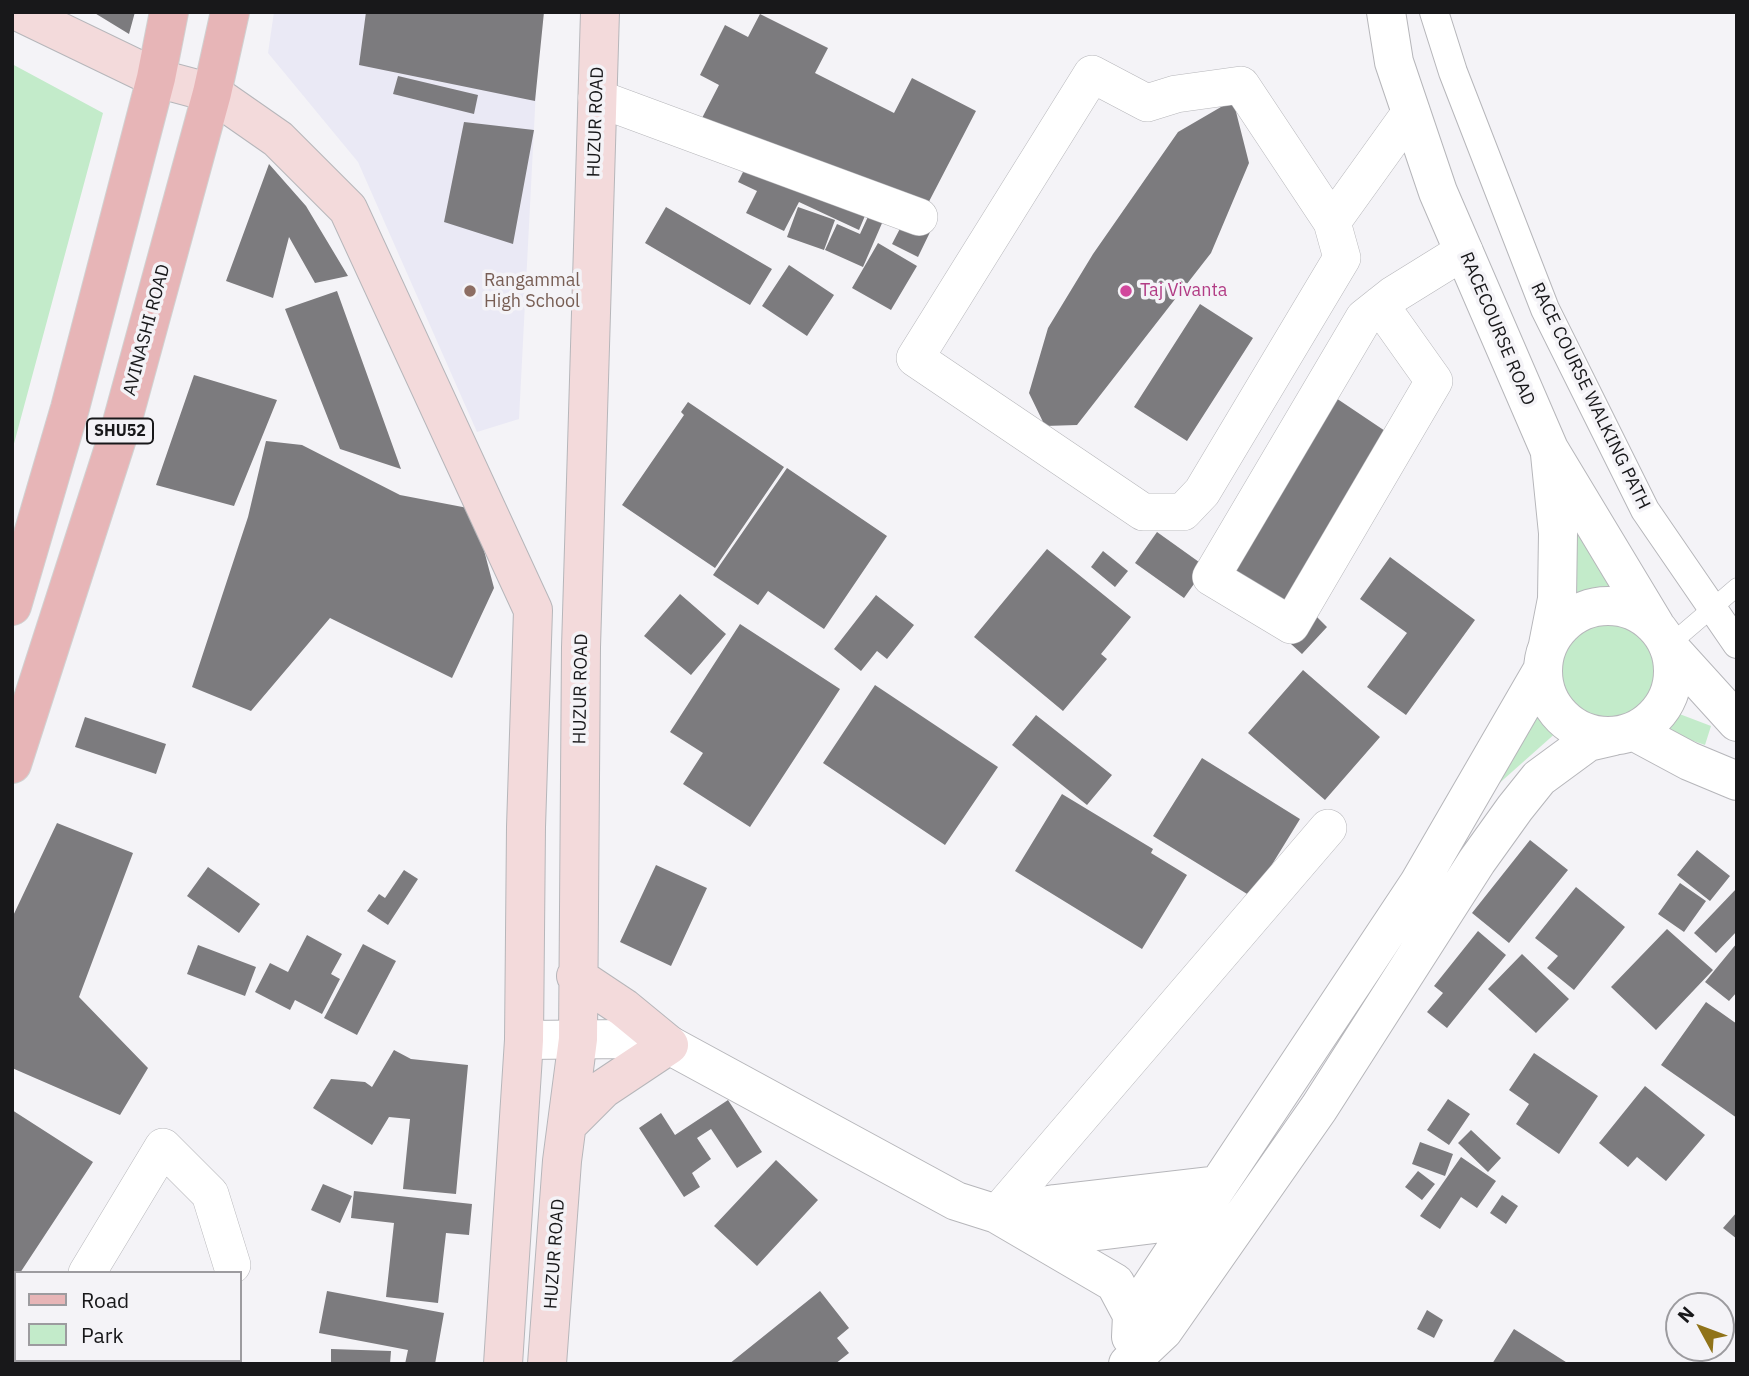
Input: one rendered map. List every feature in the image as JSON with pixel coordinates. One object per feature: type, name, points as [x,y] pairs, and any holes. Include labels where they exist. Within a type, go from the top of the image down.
[{"type":"main road","points":[[19,12],[156,78],[212,93],[278,139],[348,209],[533,610],[526,827],[524,1040],[503,1364]]},
{"type":"main road","name":"SHU52","points":[[12,606],[70,408],[156,78],[169,12]]},
{"type":"main road","name":"AVINASHI ROAD","points":[[12,764],[121,426],[212,93],[230,12]]},
{"type":"main road","name":"HUZUR ROAD","points":[[547,1364],[562,1161],[578,1040],[576,976],[582,626],[600,12]]},
{"type":"main road","points":[[532,627],[582,626]]},
{"type":"main road","points":[[568,1124],[603,1089],[669,1045],[625,1008],[576,976]]},
{"type":"street","name":"RACECOURSE ROAD","points":[[1386,12],[1394,62],[1438,192],[1549,449],[1661,636],[1737,722]]},
{"type":"street","name":"RACE COURSE WALKING PATH","points":[[1434,12],[1545,309],[1645,510],[1737,644]]},
{"type":"street","points":[[1092,74],[1147,103],[1177,94],[1241,85],[1332,222],[1342,258],[1202,492],[1183,512],[1143,512],[915,358],[1092,74]]},
{"type":"street","points":[[597,97],[919,217]]},
{"type":"street","points":[[1332,222],[1411,112]]},
{"type":"street","points":[[1380,305],[1398,347],[1434,381],[1291,625],[1211,577],[1364,318],[1380,305],[1464,251]]},
{"type":"street","points":[[1549,449],[1558,533],[1557,599],[1545,659],[1545,688],[1552,706],[1564,720],[1580,731],[1625,734],[1737,781]]},
{"type":"street","points":[[1595,608],[1623,608],[1640,614],[1661,636],[1673,667],[1671,687],[1663,706],[1625,734],[1588,742],[1539,778],[1477,861],[1320,1108],[1163,1331],[1129,1362],[1132,1315],[1419,883],[1569,619],[1595,608]]},
{"type":"street","points":[[998,1214],[1328,828]]},
{"type":"street","points":[[524,1040],[628,1039],[669,1045],[956,1201],[1044,1227],[1098,1231],[1195,1219]]},
{"type":"street","points":[[89,1271],[163,1147],[209,1194],[232,1265]]},
{"type":"street","points":[[998,1214],[1055,1204],[1218,1185]]},
{"type":"street","points":[[998,1214],[1115,1283],[1132,1315]]},
{"type":"lane","points":[[1661,636],[1712,609],[1737,587]]},
{"type":"shaded area","name":"Rangammal High School","points":[[274,12],[540,12],[519,419],[477,432],[358,162],[268,53]]},
{"type":"green space","points":[[12,64],[103,113],[12,451]]},
{"type":"green space","points":[[1559,482],[1612,586],[1591,598],[1569,598]]},
{"type":"green space","points":[[1608,617],[1629,621],[1646,633],[1658,650],[1662,671],[1658,692],[1646,709],[1629,721],[1608,725],[1587,721],[1570,709],[1558,692],[1554,671],[1558,650],[1570,633],[1587,621]]},
{"type":"green space","points":[[1535,707],[1549,716],[1558,731],[1477,803]]},
{"type":"green space","points":[[1669,710],[1711,726],[1705,745],[1661,730]]},
{"type":"building","points":[[93,12],[135,12],[129,34]]},
{"type":"building","points":[[366,12],[544,12],[535,101],[359,65]]},
{"type":"building","points":[[760,14],[828,48],[815,73],[894,113],[912,78],[976,111],[922,215],[701,120],[719,85],[700,75],[725,25],[748,37]]},
{"type":"building","points":[[398,76],[478,95],[474,114],[393,94]]},
{"type":"building","name":"Taj Vivanta","points":[[1233,100],[1249,163],[1211,253],[1077,425],[1045,426],[1029,393],[1048,328],[1093,254],[1178,132]]},
{"type":"building","points":[[464,122],[534,130],[513,244],[444,222]]},
{"type":"building","points":[[751,156],[867,211],[859,230],[799,202],[784,231],[746,213],[757,191],[738,182]]},
{"type":"building","points":[[269,164],[306,206],[348,276],[315,283],[289,237],[273,298],[226,281]]},
{"type":"building","points":[[666,207],[772,269],[750,305],[645,243]]},
{"type":"building","points":[[798,207],[835,220],[824,250],[787,237]]},
{"type":"building","points":[[872,208],[886,214],[863,267],[825,250],[837,224],[860,234]]},
{"type":"building","points":[[907,215],[932,228],[918,257],[892,244]]},
{"type":"building","points":[[878,243],[917,266],[891,310],[852,288]]},
{"type":"building","points":[[789,265],[834,295],[807,336],[762,306]]},
{"type":"building","points":[[337,291],[401,469],[340,449],[285,309]]},
{"type":"building","points":[[1200,304],[1253,338],[1187,441],[1134,407]]},
{"type":"building","points":[[194,375],[277,400],[234,506],[156,485]]},
{"type":"building","points":[[1330,394],[1397,439],[1270,629],[1202,584]]},
{"type":"building","points":[[688,402],[784,467],[715,568],[622,505],[684,415],[681,412]]},
{"type":"building","points":[[266,441],[302,445],[400,495],[473,509],[494,588],[452,678],[330,618],[251,711],[192,687],[248,517]]},
{"type":"building","points":[[787,468],[887,536],[824,629],[768,591],[758,605],[713,575]]},
{"type":"building","points":[[1157,532],[1206,567],[1184,598],[1135,563]]},
{"type":"building","points":[[1047,549],[1131,617],[1101,654],[1107,659],[1063,711],[974,637]]},
{"type":"building","points":[[1103,551],[1128,571],[1115,587],[1091,567]]},
{"type":"building","points":[[1390,557],[1475,620],[1406,715],[1367,687],[1407,633],[1360,599]]},
{"type":"building","points":[[680,594],[726,634],[691,675],[644,636]]},
{"type":"building","points":[[876,595],[914,625],[887,659],[877,651],[861,671],[834,649]]},
{"type":"building","points":[[1317,617],[1327,627],[1302,654],[1291,644]]},
{"type":"building","points":[[740,624],[840,689],[750,827],[683,784],[703,753],[670,732]]},
{"type":"building","points":[[1303,670],[1380,737],[1325,800],[1248,733]]},
{"type":"building","points":[[875,685],[998,767],[945,845],[823,763]]},
{"type":"building","points":[[1036,715],[1112,775],[1087,805],[1012,745]]},
{"type":"building","points":[[85,717],[166,744],[156,774],[75,747]]},
{"type":"building","points":[[1202,758],[1300,819],[1252,897],[1153,836]]},
{"type":"building","points":[[1062,794],[1153,849],[1151,853],[1187,875],[1142,949],[1015,871]]},
{"type":"building","points":[[57,823],[133,853],[79,997],[148,1068],[120,1115],[12,1068],[12,918]]},
{"type":"building","points":[[1530,840],[1568,870],[1509,943],[1472,913]]},
{"type":"building","points":[[1697,850],[1730,876],[1710,901],[1677,875]]},
{"type":"building","points":[[656,865],[707,888],[671,966],[620,942]]},
{"type":"building","points":[[208,867],[260,904],[239,933],[187,896]]},
{"type":"building","points":[[404,870],[418,879],[388,925],[367,911],[379,894],[385,898]]},
{"type":"building","points":[[1680,883],[1706,901],[1684,932],[1658,914]]},
{"type":"building","points":[[1576,887],[1625,927],[1574,990],[1547,968],[1558,956],[1535,938]]},
{"type":"building","points":[[1737,888],[1737,931],[1716,953],[1694,933]]},
{"type":"building","points":[[1667,929],[1713,970],[1656,1030],[1611,987]]},
{"type":"building","points":[[1478,931],[1506,955],[1447,1028],[1427,1012],[1443,993],[1434,986]]},
{"type":"building","points":[[307,935],[342,954],[331,974],[340,979],[322,1014],[295,1000],[290,1010],[255,992],[270,963],[288,972]]},
{"type":"building","points":[[1737,943],[1737,992],[1729,1001],[1705,982]]},
{"type":"building","points":[[363,944],[396,961],[357,1035],[324,1018]]},
{"type":"building","points":[[198,945],[256,967],[245,996],[187,974]]},
{"type":"building","points":[[1522,954],[1569,999],[1536,1033],[1488,989]]},
{"type":"building","points":[[1706,1002],[1737,1024],[1737,1118],[1661,1065]]},
{"type":"building","points":[[394,1050],[411,1059],[468,1065],[456,1194],[403,1189],[410,1119],[389,1117],[372,1145],[313,1108],[331,1079],[365,1082],[372,1087]]},
{"type":"building","points":[[1534,1053],[1598,1096],[1559,1154],[1516,1124],[1529,1104],[1509,1090]]},
{"type":"building","points":[[1645,1086],[1705,1135],[1666,1181],[1637,1157],[1628,1167],[1599,1143]]},
{"type":"building","points":[[1448,1099],[1470,1114],[1449,1145],[1427,1130]]},
{"type":"building","points":[[728,1100],[762,1152],[737,1168],[711,1129],[697,1138],[711,1159],[692,1173],[700,1187],[684,1197],[639,1128],[661,1113],[675,1135]]},
{"type":"building","points":[[12,1110],[93,1162],[21,1271],[14,1271],[12,1284]]},
{"type":"building","points":[[1471,1130],[1501,1158],[1488,1172],[1458,1143]]},
{"type":"building","points":[[1420,1142],[1453,1154],[1445,1176],[1412,1164]]},
{"type":"building","points":[[1461,1157],[1496,1181],[1477,1208],[1461,1197],[1440,1229],[1420,1216]]},
{"type":"building","points":[[776,1160],[818,1200],[757,1266],[714,1226]]},
{"type":"building","points":[[1418,1171],[1435,1184],[1422,1200],[1405,1187]]},
{"type":"building","points":[[323,1184],[352,1196],[340,1223],[311,1210]]},
{"type":"building","points":[[354,1191],[472,1204],[469,1235],[446,1233],[438,1303],[386,1297],[394,1223],[351,1218]]},
{"type":"building","points":[[1502,1195],[1518,1206],[1506,1224],[1490,1213]]},
{"type":"building","points":[[1737,1212],[1737,1239],[1723,1228]]},
{"type":"building","points":[[327,1291],[444,1313],[435,1364],[405,1364],[408,1350],[319,1333]]},
{"type":"building","points":[[820,1291],[849,1328],[837,1338],[849,1353],[835,1364],[729,1364]]},
{"type":"building","points":[[1427,1310],[1443,1320],[1434,1338],[1417,1329]]},
{"type":"building","points":[[1514,1329],[1569,1364],[1492,1364]]},
{"type":"building","points":[[331,1349],[391,1351],[390,1364],[331,1364]]},
{"type":"building","points":[[96,1362],[158,1362],[156,1364],[95,1364]]},
{"type":"place","name":"Rangammal High School","points":[[470,291]]},
{"type":"place","name":"Taj Vivanta","points":[[1126,291]]}]
